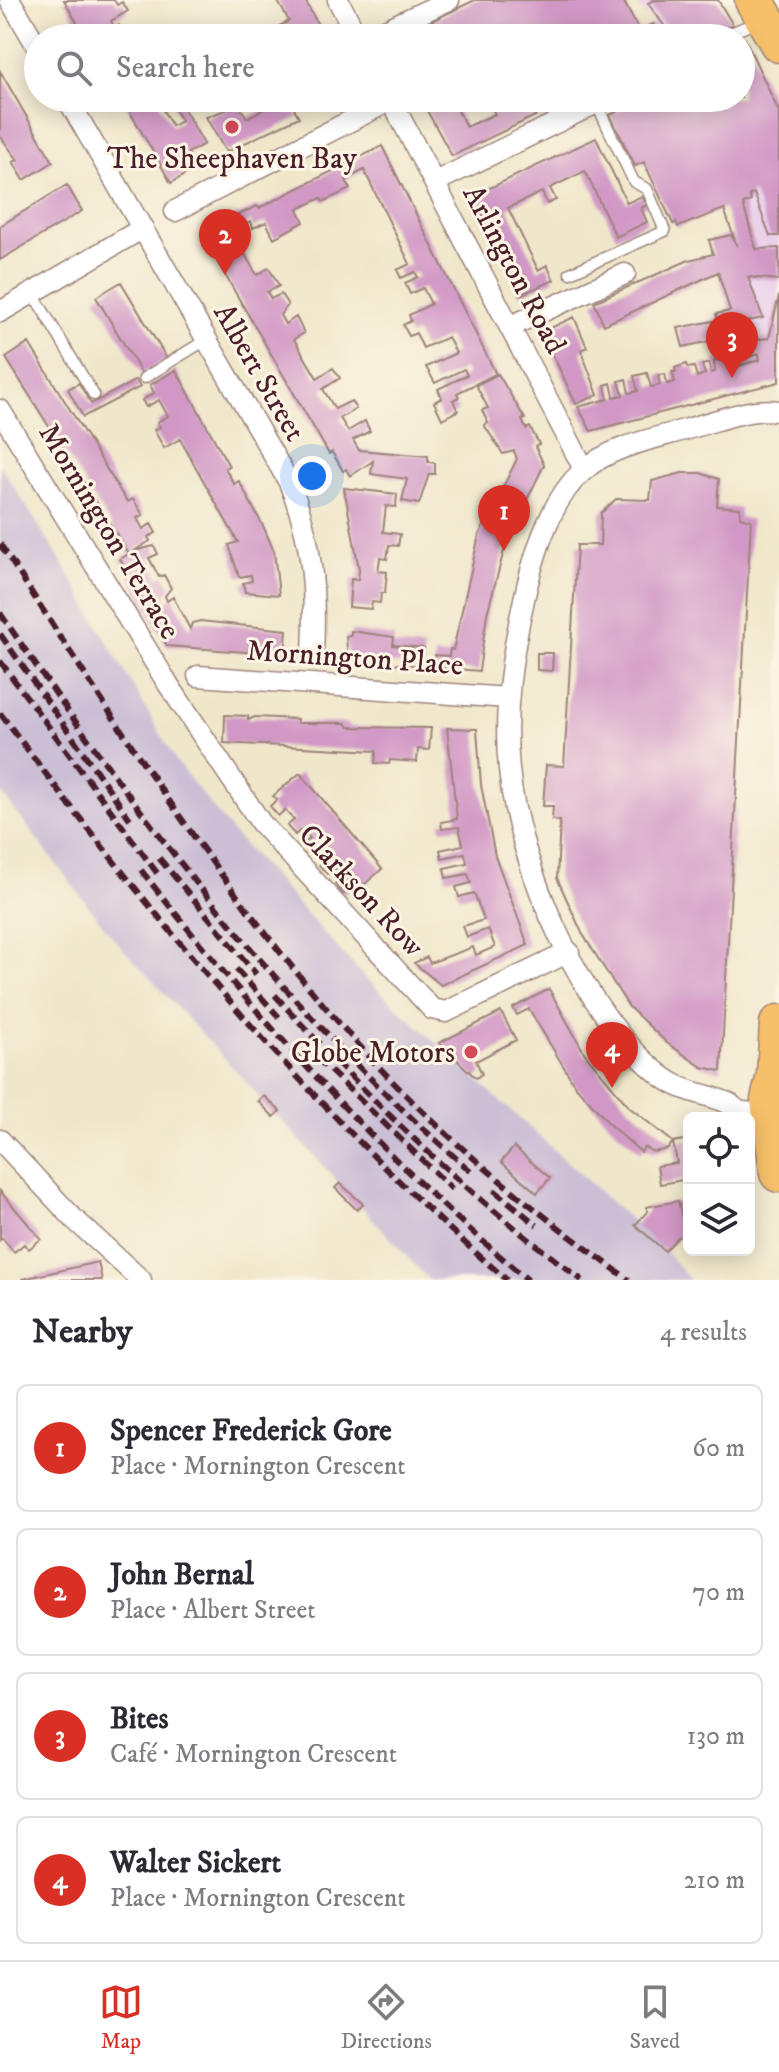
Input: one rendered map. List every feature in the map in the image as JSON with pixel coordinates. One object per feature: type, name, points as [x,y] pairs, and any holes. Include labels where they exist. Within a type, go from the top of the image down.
[{"type":"highway","points":[[779,1024],[774,1091],[779,1173]]},
{"type":"street","points":[[10,0],[24,24]]},
{"type":"street","points":[[338,0],[351,24]]},
{"type":"street","points":[[398,24],[449,0]]},
{"type":"street","name":"Albert Street","points":[[75,112],[285,474],[298,504],[313,563],[313,654]]},
{"type":"street","points":[[175,211],[366,112]]},
{"type":"street","name":"Arlington Road","points":[[398,112],[584,469]]},
{"type":"street","points":[[435,182],[579,112]]},
{"type":"street","points":[[0,312],[143,228]]},
{"type":"street","points":[[511,326],[625,274]]},
{"type":"street","name":"Mornington Terrace","points":[[0,410],[168,684]]},
{"type":"street","points":[[774,1091],[739,1111],[729,1104],[680,1088],[650,1067],[607,1017],[534,884],[519,834],[509,769],[508,698],[519,620],[533,564],[564,496],[584,469],[611,454],[659,437],[756,411],[779,411]]},
{"type":"street","name":"Mornington Place","points":[[198,676],[508,698]]},
{"type":"street","name":"Clarkson Row","points":[[168,684],[261,823],[432,1009],[446,1012],[569,952]]},
{"type":"street","points":[[0,1140],[73,1218],[141,1280]]},
{"type":"lane","points":[[570,273],[665,231],[647,189],[634,182],[606,112]]},
{"type":"lane","points":[[32,292],[94,395]]},
{"type":"lane","points":[[144,378],[206,340]]},
{"type":"shaded area","points":[[633,0],[718,0],[732,24],[653,24]]},
{"type":"shaded area","points":[[755,60],[779,112],[779,382],[745,391],[745,396],[729,400],[714,340],[739,323],[763,318],[748,277],[755,239],[743,204],[750,201],[749,195],[754,193],[716,112],[755,112]]},
{"type":"shaded area","points":[[0,465],[63,564],[176,761],[233,833],[363,976],[665,1251],[690,1280],[429,1280],[114,939],[0,791]]},
{"type":"building","points":[[64,0],[114,0],[117,5],[122,2],[128,11],[111,21],[112,24],[78,24]]},
{"type":"building","points":[[277,0],[305,0],[318,24],[283,24],[289,21]]},
{"type":"building","points":[[475,0],[623,0],[635,24],[425,24]]},
{"type":"building","points":[[654,0],[718,0],[732,24],[663,24],[648,3]]},
{"type":"building","points":[[755,60],[779,112],[779,236],[770,236],[754,193],[749,195],[751,201],[743,204],[756,249],[779,248],[779,280],[748,277],[763,318],[739,323],[742,334],[683,347],[678,328],[718,320],[716,314],[730,311],[718,272],[604,325],[594,302],[689,260],[713,254],[709,240],[731,235],[737,246],[724,209],[678,227],[676,222],[673,224],[644,162],[635,166],[610,115],[616,112],[755,112]]},
{"type":"building","points":[[0,71],[53,162],[24,180],[13,162],[18,160],[0,136]]},
{"type":"building","points":[[130,112],[164,112],[172,126],[181,121],[176,112],[186,112],[204,144],[188,153],[196,168],[171,183]]},
{"type":"building","name":"The Sheephaven Bay","points":[[220,112],[243,112],[247,118],[258,112],[296,112],[299,117],[226,152],[206,117]]},
{"type":"building","points":[[428,112],[459,112],[466,127],[494,112],[543,112],[452,156]]},
{"type":"building","points":[[596,138],[627,203],[642,196],[647,205],[641,208],[647,222],[616,237],[585,171],[550,188],[556,200],[547,204],[542,192],[508,208],[538,270],[547,265],[554,280],[520,295],[476,201],[477,194]]},
{"type":"building","points":[[382,146],[496,374],[457,393],[459,397],[453,400],[458,411],[442,419],[434,402],[442,398],[438,389],[467,375],[464,369],[435,383],[426,367],[456,353],[448,337],[423,348],[416,333],[409,336],[403,325],[411,321],[409,315],[431,304],[423,288],[410,294],[405,283],[418,277],[415,272],[401,278],[397,270],[410,264],[364,170],[346,180],[350,189],[323,202],[321,198],[298,209],[304,222],[274,238],[266,222],[253,228],[251,221],[231,231],[257,275],[269,268],[279,286],[267,292],[271,299],[281,294],[288,305],[280,315],[285,324],[296,317],[304,333],[294,339],[317,378],[333,368],[340,378],[323,389],[335,409],[351,401],[356,409],[340,418],[348,431],[365,421],[370,431],[353,440],[359,450],[428,456],[428,462],[435,463],[435,474],[429,474],[419,504],[402,501],[407,479],[371,474],[373,461],[350,476],[346,469],[343,471],[332,452],[329,454],[202,235],[224,218],[225,221],[257,206],[259,208]]},
{"type":"building","points":[[67,185],[82,211],[0,260],[0,226]]},
{"type":"building","points":[[121,282],[167,359],[142,374],[96,297]]},
{"type":"building","points":[[779,296],[779,382],[591,431],[578,407],[608,399],[605,385],[611,383],[614,397],[623,395],[619,381],[626,379],[629,393],[638,391],[634,376],[647,373],[651,387],[660,385],[658,375],[665,374],[667,384],[675,382],[672,372],[686,364],[688,368],[694,367],[697,377],[705,374],[702,365],[709,363],[711,373],[715,372],[714,362],[718,359],[735,355],[738,366],[760,360],[759,354],[746,358],[742,341],[769,338]]},
{"type":"building","points":[[574,317],[587,347],[581,350],[598,395],[576,404],[542,332]]},
{"type":"building","points":[[29,343],[127,502],[133,499],[143,515],[137,518],[143,529],[151,524],[156,533],[134,551],[154,546],[158,554],[149,558],[159,577],[164,575],[171,588],[165,596],[167,601],[173,597],[190,629],[192,623],[200,621],[287,630],[285,655],[167,646],[120,559],[129,554],[6,358]]},
{"type":"building","points":[[176,370],[229,466],[225,468],[234,484],[239,481],[264,528],[274,551],[279,595],[245,592],[243,583],[252,581],[251,575],[239,577],[229,545],[238,542],[180,439],[164,448],[154,430],[160,427],[157,422],[168,416],[159,400],[146,407],[142,400],[154,393],[150,385]]},
{"type":"building","points":[[498,374],[525,419],[522,420],[526,429],[530,427],[539,444],[535,446],[544,465],[506,543],[487,614],[479,671],[434,667],[435,655],[449,656],[450,649],[453,650],[479,535],[517,459],[514,451],[503,454],[484,425],[488,423],[482,410],[488,408],[476,385]]},
{"type":"building","points":[[136,380],[140,387],[83,417],[68,389],[79,383],[91,404]]},
{"type":"building","points":[[682,473],[700,473],[719,479],[717,506],[740,508],[740,517],[751,520],[721,1071],[702,1067],[667,1043],[629,1007],[582,933],[557,878],[560,821],[552,820],[553,806],[543,806],[546,765],[564,766],[577,545],[600,545],[601,513],[616,499],[650,500],[652,481]]},
{"type":"building","points":[[344,488],[397,494],[396,507],[386,506],[383,532],[400,534],[398,546],[389,545],[387,559],[380,558],[378,571],[387,572],[385,593],[381,593],[380,603],[372,602],[371,609],[349,607],[351,579],[358,580],[359,569]]},
{"type":"building","points":[[351,631],[394,637],[393,645],[424,648],[422,666],[348,660],[346,636],[351,636]]},
{"type":"building","points":[[537,653],[553,653],[552,671],[537,670]]},
{"type":"building","points":[[225,715],[248,716],[248,720],[255,717],[297,719],[297,723],[346,723],[349,727],[431,728],[429,750],[418,749],[417,762],[390,760],[389,764],[375,763],[376,751],[224,743]]},
{"type":"building","points":[[447,728],[477,729],[481,785],[495,856],[528,945],[441,985],[414,963],[427,957],[430,963],[473,947],[476,955],[495,947],[488,929],[467,937],[463,926],[484,920],[474,893],[459,897],[456,887],[471,883],[468,874],[446,878],[444,868],[467,863],[465,853],[442,858],[440,850],[463,845],[459,827],[442,829],[441,822],[457,819]]},
{"type":"building","points":[[300,773],[382,869],[357,891],[353,886],[343,894],[335,884],[344,876],[336,867],[327,874],[319,865],[327,857],[319,848],[311,855],[303,845],[310,838],[302,829],[295,835],[287,826],[294,820],[285,810],[278,816],[270,806],[277,800],[273,796]]},
{"type":"building","points":[[549,989],[585,1054],[629,1107],[673,1142],[668,1149],[653,1152],[644,1147],[641,1152],[612,1127],[574,1084],[529,1009],[517,1015],[513,1008]]},
{"type":"building","name":"Globe Motors","points":[[501,1012],[516,1040],[476,1061],[482,1074],[476,1078],[439,1043]]},
{"type":"building","points":[[264,1096],[280,1111],[274,1117],[258,1101]]},
{"type":"building","points":[[683,1140],[683,1180],[660,1184],[657,1166],[677,1163],[673,1142]]},
{"type":"building","points":[[514,1147],[550,1178],[537,1193],[501,1162]]},
{"type":"building","points":[[340,1183],[363,1204],[357,1210],[335,1188]]},
{"type":"building","points":[[0,1191],[41,1239],[29,1249],[24,1244],[14,1252],[2,1238],[0,1240]]},
{"type":"building","points":[[678,1201],[683,1236],[665,1251],[635,1225],[648,1211],[646,1207]]},
{"type":"building","points":[[98,1262],[102,1280],[23,1280],[23,1279]]},
{"type":"railway","points":[[0,544],[186,825],[286,959],[340,1024],[397,1086],[451,1138],[538,1212],[629,1280]]},
{"type":"railway","points":[[0,613],[106,764],[217,909],[338,1045],[403,1110],[472,1172]]},
{"type":"railway","points":[[0,634],[130,819]]},
{"type":"railway","points":[[0,661],[160,877]]},
{"type":"railway","points":[[0,713],[116,864],[238,1011],[368,1150],[507,1280]]},
{"type":"railway","points":[[159,858],[256,974]]},
{"type":"railway","points":[[141,870],[230,979],[324,1085],[423,1186],[528,1280]]},
{"type":"railway","points":[[236,969],[279,1017]]},
{"type":"railway","points":[[275,995],[346,1072],[421,1146],[500,1216],[582,1280]]},
{"type":"railway","points":[[317,1058],[452,1189]]},
{"type":"railway","points":[[494,1190],[537,1225]]},
{"type":"place","name":"The Sheephaven Bay","points":[[232,127]]},
{"type":"place","name":"John Bernal","points":[[225,275]]},
{"type":"place","name":"Bites","points":[[732,378]]},
{"type":"place","name":"Spencer Frederick Gore","points":[[504,551]]},
{"type":"place","name":"Globe Motors","points":[[471,1052]]},
{"type":"place","name":"Walter Sickert","points":[[612,1088]]}]
